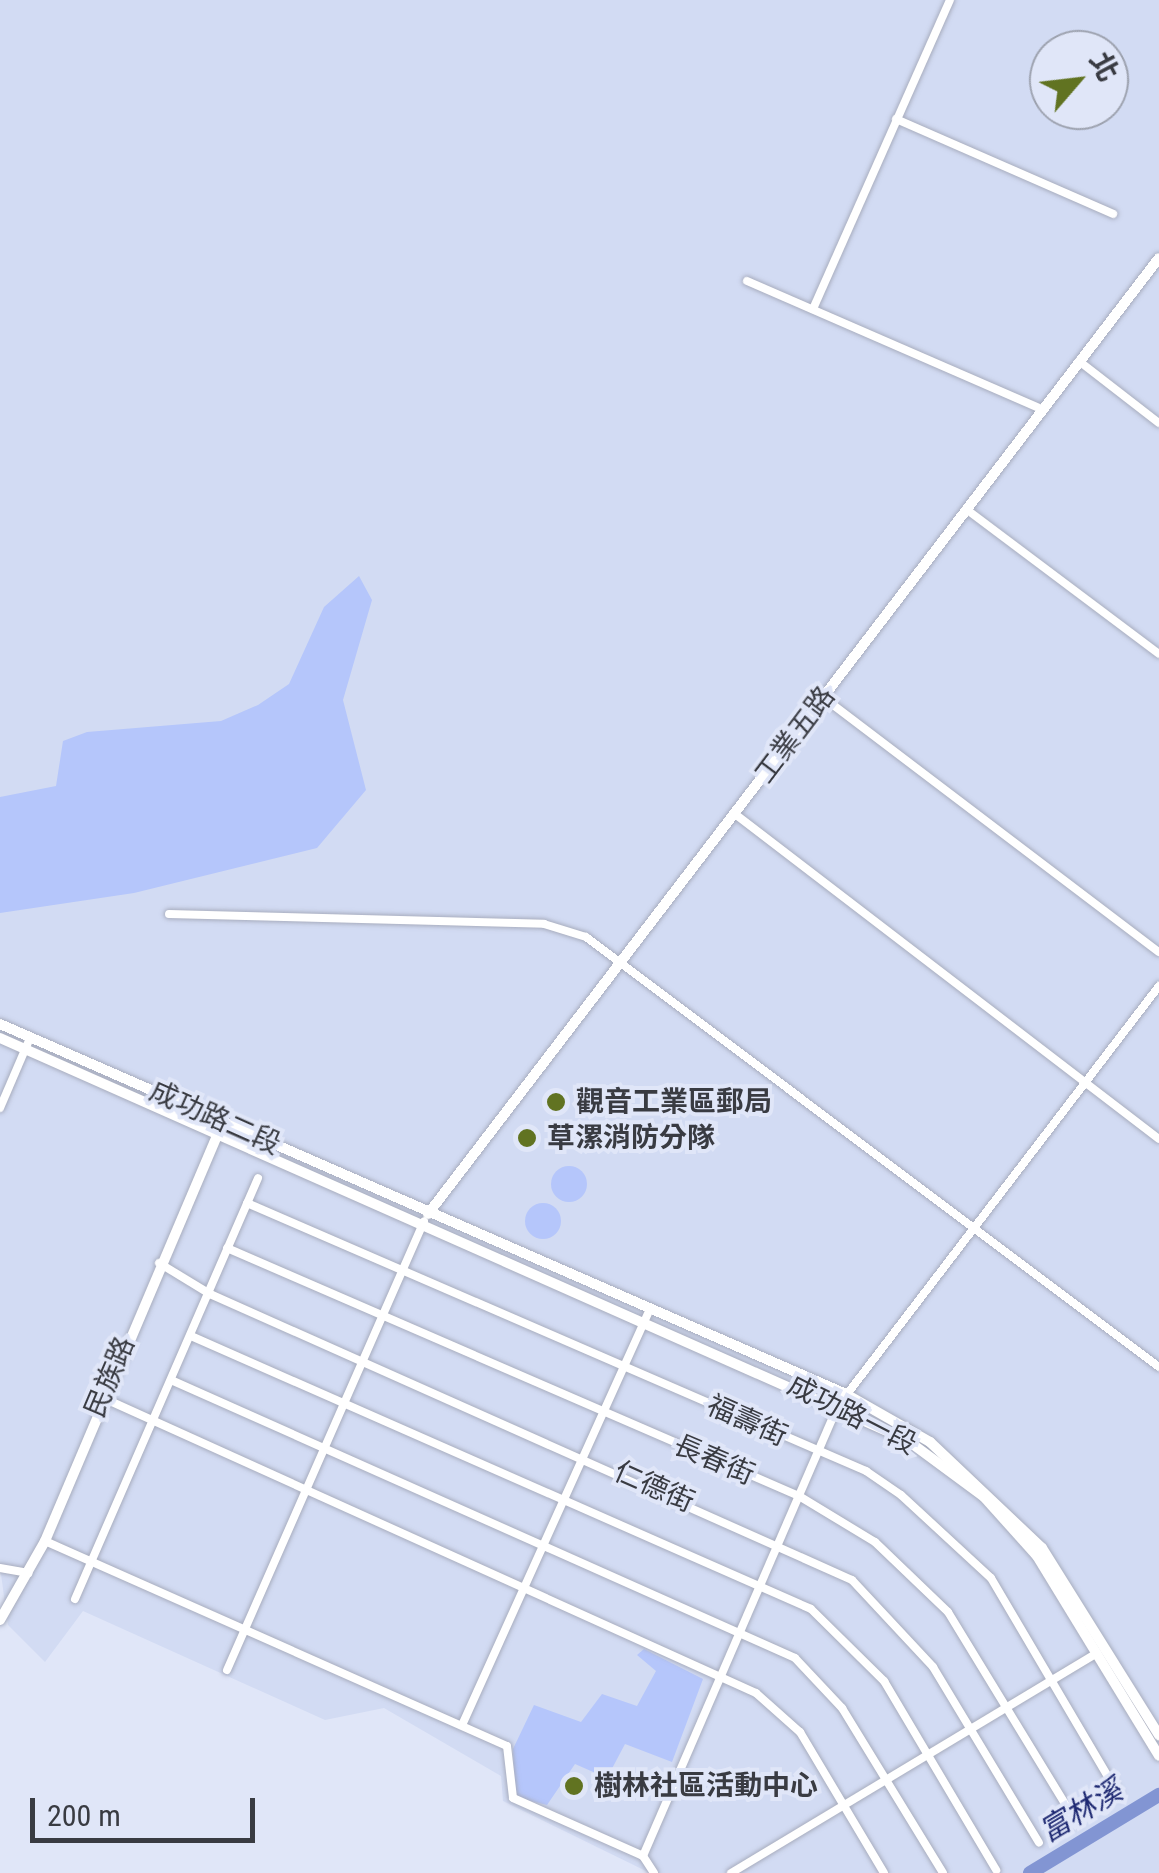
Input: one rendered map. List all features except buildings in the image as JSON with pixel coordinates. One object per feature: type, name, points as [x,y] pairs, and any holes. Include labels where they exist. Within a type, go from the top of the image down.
[{"type":"street","points":[[814,309],[950,0]]},
{"type":"street","points":[[896,119],[1113,214]]},
{"type":"street","name":"工業五路","points":[[427,1217],[1159,258]]},
{"type":"street","points":[[747,281],[1042,409]]},
{"type":"street","points":[[1079,361],[1159,423]]},
{"type":"street","points":[[966,509],[1159,654]]},
{"type":"street","points":[[824,698],[1159,952]]},
{"type":"street","points":[[735,814],[1159,1139]]},
{"type":"street","points":[[170,914],[544,924],[620,961],[1159,1368]]},
{"type":"street","points":[[643,1856],[744,1631],[838,1406],[1159,986]]},
{"type":"street","name":"成功路二段","points":[[0,1024],[28,1044],[217,1131],[427,1217]]},
{"type":"street","name":"成功路二段","points":[[0,1038],[28,1044],[227,1123],[427,1217]]},
{"type":"street","points":[[0,1108],[28,1044]]},
{"type":"street","points":[[217,1131],[227,1123]]},
{"type":"street","name":"民族路","points":[[0,1620],[45,1541],[100,1396],[217,1131]]},
{"type":"street","points":[[75,1599],[258,1178]]},
{"type":"street","name":"福壽街","points":[[247,1203],[866,1472],[961,1545],[1055,1679],[1119,1795]]},
{"type":"street","points":[[227,1670],[427,1217]]},
{"type":"street","name":"成功路一段","points":[[427,1217],[846,1394],[930,1442],[999,1500],[1101,1651],[1159,1756]]},
{"type":"street","name":"長春街","points":[[227,1248],[799,1496],[912,1574],[1011,1708],[1077,1824]]},
{"type":"street","name":"仁德街","points":[[160,1263],[210,1294],[778,1542],[881,1604],[971,1729],[1039,1843]]},
{"type":"street","points":[[464,1723],[648,1313]]},
{"type":"street","name":"成功路一段","points":[[648,1313],[908,1440],[984,1497],[1036,1556],[1159,1735]]},
{"type":"street","points":[[191,1336],[764,1584],[865,1656],[996,1870]]},
{"type":"street","points":[[171,1380],[744,1631],[822,1684],[889,1778],[944,1873]]},
{"type":"street","points":[[100,1396],[150,1426],[722,1675],[783,1712],[884,1873]]},
{"type":"street","points":[[45,1541],[464,1723],[507,1746],[512,1798],[643,1856],[654,1873]]},
{"type":"street","points":[[0,1568],[30,1573]]},
{"type":"street","points":[[732,1873],[1101,1651]]},
{"type":"shaded area","points":[[0,0],[1159,0],[1159,1873],[650,1873],[503,1801],[501,1776],[384,1708],[325,1720],[83,1611],[45,1662],[8,1625],[0,1567]]},
{"type":"shaded area","points":[[359,576],[372,600],[343,700],[366,790],[317,848],[134,893],[0,913],[0,797],[56,786],[63,741],[87,732],[221,721],[258,705],[289,684],[324,607]]},
{"type":"shaded area","points":[[569,1166],[582,1171],[587,1184],[582,1197],[569,1202],[556,1197],[551,1184],[556,1171]]},
{"type":"shaded area","points":[[543,1203],[556,1208],[561,1221],[556,1234],[543,1239],[530,1234],[525,1221],[530,1208]]},
{"type":"shaded area","points":[[644,1649],[703,1679],[672,1762],[625,1744],[607,1778],[575,1764],[547,1805],[515,1797],[513,1749],[534,1705],[581,1722],[602,1694],[637,1706],[656,1671],[637,1655]]},
{"type":"waterway","name":"富林溪","points":[[1030,1873],[1159,1795]]},
{"type":"place","name":"觀音工業區郵局","points":[[556,1102]]},
{"type":"place","name":"草漯消防分隊","points":[[527,1138]]},
{"type":"place","name":"樹林社區活動中心","points":[[574,1786]]}]
